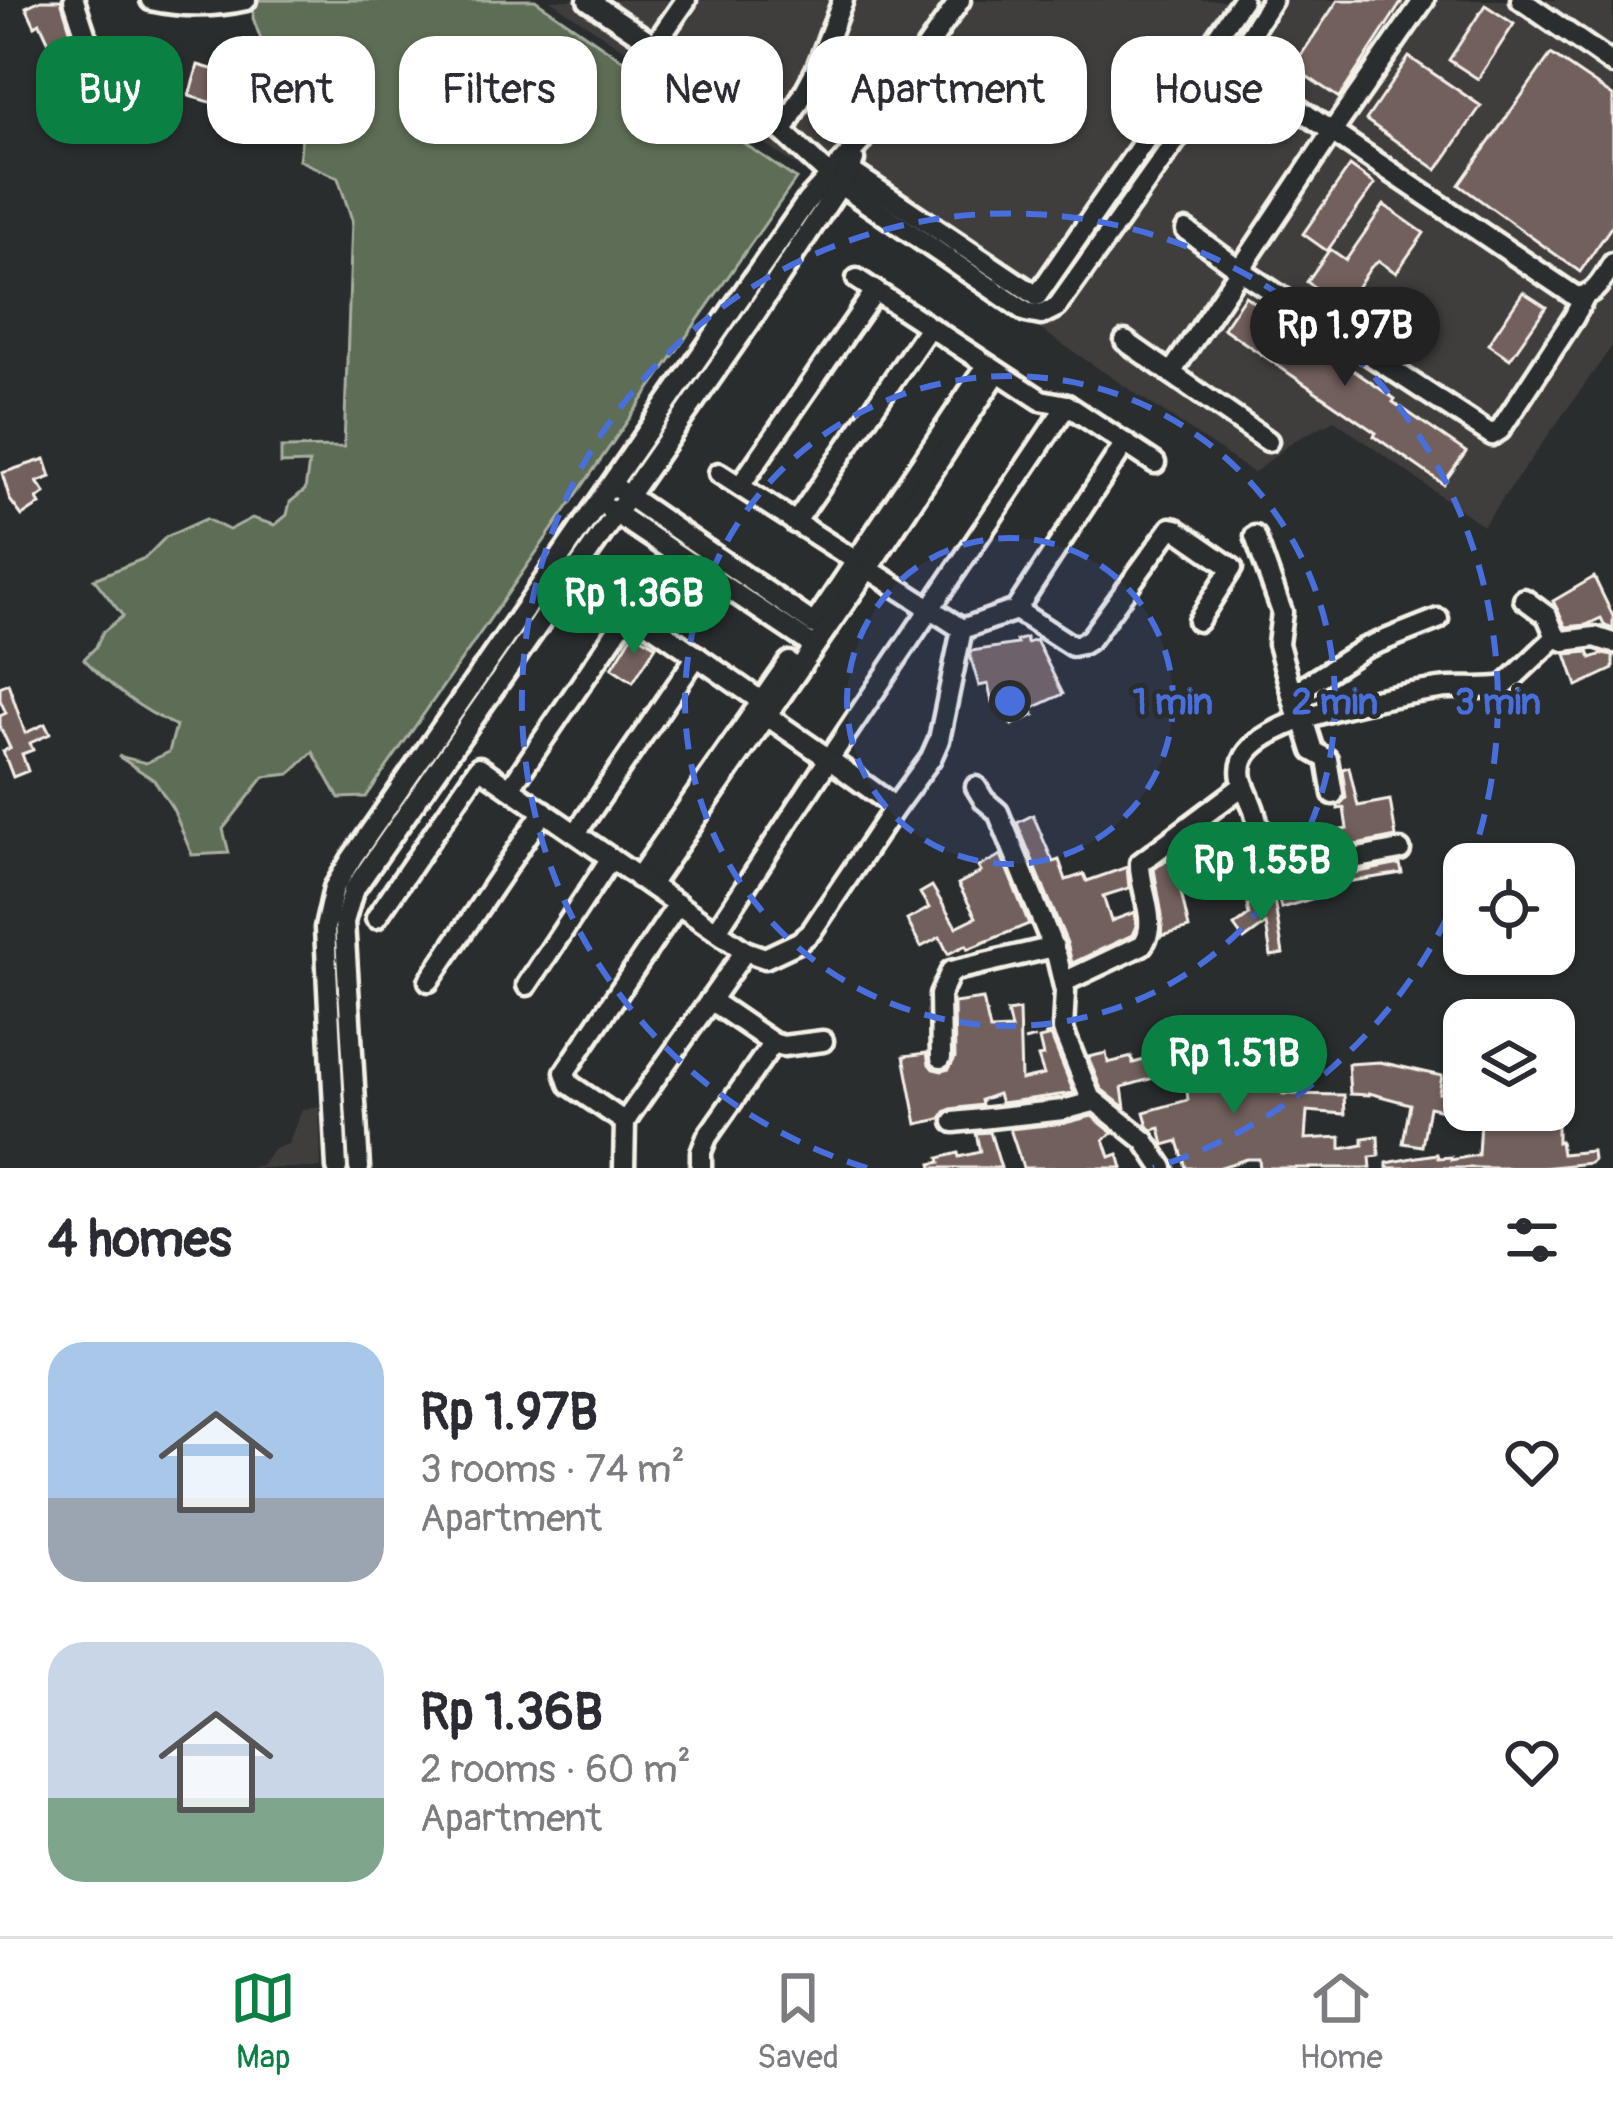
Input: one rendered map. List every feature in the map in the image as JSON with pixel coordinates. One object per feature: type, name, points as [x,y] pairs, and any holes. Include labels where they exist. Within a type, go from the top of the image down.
[{"type":"street","points":[[74,0],[86,36]]},
{"type":"street","points":[[151,0],[172,4],[246,0]]},
{"type":"street","points":[[588,0],[618,8],[645,36]]},
{"type":"street","points":[[661,36],[686,0]]},
{"type":"street","points":[[843,0],[816,70],[783,132],[804,151],[1041,305],[1057,307],[1173,144]]},
{"type":"street","points":[[359,1168],[344,922],[348,905],[751,320],[839,174],[960,0]]},
{"type":"street","points":[[1041,305],[1242,0]]},
{"type":"street","points":[[1248,36],[1272,0]]},
{"type":"street","points":[[1171,373],[1424,0]]},
{"type":"street","points":[[1521,0],[1613,64]]},
{"type":"street","points":[[1305,113],[1575,296],[1592,293],[1613,263]]},
{"type":"street","points":[[337,1168],[325,928],[334,888],[806,201],[839,174]]},
{"type":"street","points":[[1186,230],[1492,435],[1500,430],[1584,297]]},
{"type":"street","points":[[857,279],[1042,400],[1067,405],[1155,463]]},
{"type":"street","points":[[740,486],[875,291]]},
{"type":"street","points":[[795,523],[929,327]]},
{"type":"street","points":[[1125,341],[1268,441]]},
{"type":"street","points":[[644,881],[992,369]]},
{"type":"street","points":[[717,930],[1067,405]]},
{"type":"street","points":[[962,629],[1016,610],[1125,443]]},
{"type":"street","points":[[719,473],[962,629]]},
{"type":"street","points":[[610,482],[621,505]]},
{"type":"street","points":[[597,501],[621,505],[814,636]]},
{"type":"street","points":[[1016,610],[1072,646],[1082,644],[1171,528],[1232,568],[1198,621]]},
{"type":"street","points":[[1255,536],[1282,613],[1279,644],[1301,719],[1313,751],[1327,758],[1333,794]]},
{"type":"street","points":[[1524,599],[1546,616],[1556,637],[1564,641],[1595,637],[1613,643]]},
{"type":"street","points":[[511,788],[629,613],[697,656],[896,807]]},
{"type":"street","points":[[1294,693],[1366,648],[1438,619]]},
{"type":"street","points":[[376,918],[479,767],[745,951],[765,958],[799,942],[811,932],[931,758],[962,629]]},
{"type":"street","points":[[1400,850],[1273,876],[1241,763],[1268,734],[1301,719],[1387,696],[1504,686],[1556,637]]},
{"type":"street","points":[[576,833],[697,656]]},
{"type":"street","points":[[1064,982],[1142,945],[1150,923],[1140,863],[1244,785]]},
{"type":"street","points":[[976,787],[998,812],[1054,947],[1064,982],[1063,1030],[1094,1102],[1145,1141],[1163,1168]]},
{"type":"street","points":[[429,981],[544,811]]},
{"type":"street","points":[[527,985],[611,858]]},
{"type":"street","points":[[626,1123],[569,1084],[565,1072],[678,904]]},
{"type":"street","points":[[941,1058],[940,995],[951,971],[1054,947]]},
{"type":"street","points":[[624,1168],[626,1123],[745,951]]},
{"type":"street","points":[[710,1000],[773,1043],[823,1041]]},
{"type":"street","points":[[701,1168],[707,1138],[773,1043]]},
{"type":"street","points":[[954,1122],[1094,1102]]},
{"type":"path","points":[[1024,1041],[1063,1030]]},
{"type":"shaded area","points":[[550,0],[1613,0],[1613,345],[1483,526],[1334,420],[1292,442],[1254,473],[764,144],[783,144],[783,36],[621,36],[621,48]]},
{"type":"shaded area","points":[[319,1107],[321,1168],[249,1168],[261,1165],[274,1149],[288,1144],[302,1109]]},
{"type":"green space","points":[[254,0],[535,0],[587,36],[399,36],[399,144],[597,144],[597,43],[621,59],[621,144],[745,144],[796,179],[366,797],[339,798],[313,752],[290,774],[264,777],[223,829],[229,853],[192,855],[173,809],[154,780],[118,756],[146,763],[169,752],[176,726],[127,697],[84,659],[103,632],[123,616],[94,579],[145,558],[166,537],[206,519],[229,530],[252,518],[275,525],[305,490],[309,463],[281,464],[281,448],[344,447],[352,220],[338,178],[299,160],[301,144],[375,144],[375,36],[260,36],[253,18]]},
{"type":"building","points":[[41,0],[61,0],[72,36],[46,36],[26,7]]},
{"type":"building","points":[[1338,0],[1403,0],[1339,98],[1305,75],[1305,49]]},
{"type":"building","points":[[1485,5],[1514,24],[1478,79],[1449,60]]},
{"type":"building","points":[[1551,54],[1613,96],[1613,224],[1580,272],[1459,185]]},
{"type":"building","points":[[1409,57],[1481,106],[1437,170],[1366,120]]},
{"type":"building","points":[[198,65],[207,68],[207,101],[189,96]]},
{"type":"building","points":[[1350,166],[1375,184],[1327,251],[1303,234]]},
{"type":"building","points":[[1384,205],[1424,233],[1396,273],[1379,261],[1371,267],[1343,308],[1307,282],[1330,249],[1346,260]]},
{"type":"building","points":[[1523,292],[1546,307],[1510,359],[1488,344]]},
{"type":"building","points":[[1245,296],[1466,452],[1443,484],[1223,328]]},
{"type":"building","points":[[45,459],[51,477],[37,482],[45,493],[37,499],[40,504],[22,516],[10,500],[2,473]]},
{"type":"building","points":[[1594,577],[1613,616],[1613,629],[1601,618],[1566,627],[1553,601]]},
{"type":"building","points":[[634,632],[656,646],[633,682],[612,668]]},
{"type":"building","points":[[1026,638],[1027,643],[1036,640],[1063,694],[1031,709],[1034,715],[1012,725],[1001,699],[992,702],[988,684],[979,686],[970,655]]},
{"type":"building","points":[[1588,652],[1591,658],[1613,656],[1613,669],[1577,686],[1566,654]]},
{"type":"building","points":[[8,683],[25,733],[45,724],[50,734],[30,743],[33,750],[22,754],[28,771],[13,777],[3,751],[10,748],[0,727],[0,716],[6,713],[0,687]]},
{"type":"building","points":[[1349,767],[1358,806],[1390,800],[1396,837],[1280,860],[1275,839],[1347,829],[1344,808],[1338,806],[1346,798],[1342,769]]},
{"type":"building","points":[[1033,815],[1066,880],[1084,874],[1087,881],[1127,867],[1129,888],[1103,896],[1111,921],[1135,912],[1132,935],[1072,963],[1017,823]]},
{"type":"building","points":[[1001,855],[1029,924],[948,954],[940,937],[921,947],[907,920],[929,908],[920,893],[932,886],[956,927],[976,917],[958,884]]},
{"type":"building","points":[[1169,858],[1175,871],[1191,864],[1199,885],[1181,892],[1189,928],[1162,936],[1154,869]]},
{"type":"building","points":[[1400,864],[1402,873],[1340,883],[1341,889],[1317,892],[1318,897],[1281,908],[1276,888]]},
{"type":"building","points":[[1274,899],[1283,954],[1271,956],[1266,924],[1244,940],[1234,926],[1249,915],[1247,905]]},
{"type":"building","points":[[983,999],[990,1030],[1011,1029],[1007,1012],[1019,1010],[1021,1080],[1044,1075],[1039,1039],[1051,1036],[1074,1093],[1001,1103],[998,1094],[981,1100],[982,1105],[951,1109],[941,1119],[917,1124],[904,1056],[927,1053],[933,1069],[949,1069],[955,1058],[954,1003]]},
{"type":"building","points":[[1189,1048],[1193,1062],[1229,1058],[1231,1077],[1254,1076],[1255,1089],[1344,1095],[1345,1114],[1307,1111],[1305,1139],[1341,1137],[1341,1149],[1378,1136],[1379,1156],[1370,1157],[1371,1168],[1260,1168],[1259,1159],[1247,1159],[1218,1168],[1186,1168],[1178,1141],[1164,1145],[1160,1128],[1148,1126],[1144,1112],[1188,1100],[1185,1073],[1181,1070],[1122,1087],[1125,1108],[1101,1089],[1088,1057],[1106,1053],[1108,1063],[1132,1057],[1133,1063]]},
{"type":"building","points":[[1380,1062],[1442,1076],[1443,1110],[1429,1107],[1422,1146],[1403,1143],[1410,1104],[1369,1093],[1350,1094],[1348,1064]]},
{"type":"building","points":[[1092,1116],[1113,1133],[1104,1139],[1110,1157],[1118,1154],[1122,1168],[1023,1168],[1010,1129]]},
{"type":"building","points":[[1479,1131],[1557,1131],[1562,1154],[1592,1151],[1593,1160],[1542,1168],[1387,1168],[1387,1163],[1437,1154],[1451,1160],[1478,1155]]},
{"type":"building","points":[[990,1132],[1001,1168],[932,1168],[939,1158],[980,1152],[976,1133]]}]
